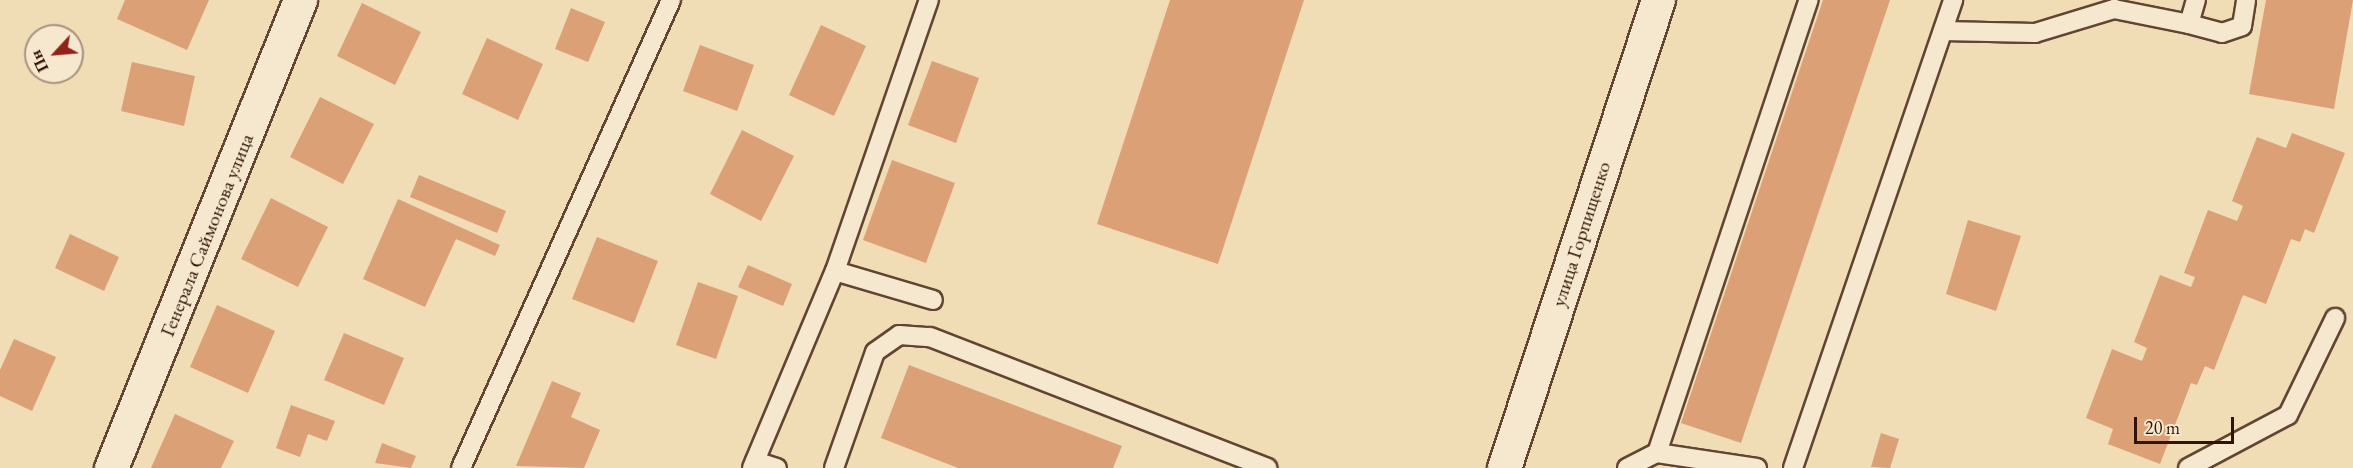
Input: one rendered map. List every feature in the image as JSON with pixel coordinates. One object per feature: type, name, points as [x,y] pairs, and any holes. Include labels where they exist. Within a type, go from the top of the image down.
[{"type":"street","name":"Генерала Саймонова улица","points":[[111,468],[300,0]]},
{"type":"street","name":"улица Горпищенко","points":[[1504,468],[1658,0]]},
{"type":"lane","points":[[461,468],[671,0]]},
{"type":"lane","points":[[777,468],[754,464],[835,271],[929,0]]},
{"type":"lane","points":[[1657,453],[1809,0]]},
{"type":"lane","points":[[1793,468],[1953,0]]},
{"type":"lane","points":[[2189,24],[2196,0]]},
{"type":"lane","points":[[1943,31],[2035,33],[2106,4],[2222,33],[2241,26],[2246,0]]},
{"type":"lane","points":[[835,271],[933,300]]},
{"type":"lane","points":[[2188,468],[2288,415],[2335,318]]},
{"type":"lane","points":[[834,468],[874,352],[898,335],[930,337],[1267,468]]},
{"type":"lane","points":[[1627,468],[1657,453],[1757,468]]},
{"type":"building","points":[[125,0],[209,0],[187,50],[117,19]]},
{"type":"building","points":[[1170,0],[1304,0],[1218,264],[1097,224]]},
{"type":"building","points":[[1823,0],[1890,0],[1741,443],[1681,423]]},
{"type":"building","points":[[2266,0],[2353,0],[2334,109],[2249,94]]},
{"type":"building","points":[[362,3],[421,32],[395,85],[337,56]]},
{"type":"building","points":[[571,8],[605,22],[588,62],[555,49]]},
{"type":"building","points":[[821,25],[866,46],[834,116],[789,95]]},
{"type":"building","points":[[487,38],[543,64],[518,120],[462,94]]},
{"type":"building","points":[[700,45],[754,65],[737,111],[683,91]]},
{"type":"building","points":[[932,61],[979,78],[956,143],[908,125]]},
{"type":"building","points":[[132,62],[195,76],[184,126],[121,111]]},
{"type":"building","points":[[320,97],[374,124],[343,184],[290,157]]},
{"type":"building","points":[[742,130],[794,156],[761,221],[710,194]]},
{"type":"building","points":[[2292,133],[2345,153],[2314,233],[2305,229],[2300,242],[2291,239],[2266,304],[2243,295],[2214,370],[2205,366],[2197,385],[2191,383],[2160,464],[2108,444],[2113,429],[2086,418],[2112,349],[2142,361],[2147,348],[2134,342],[2160,275],[2191,287],[2195,277],[2184,273],[2208,210],[2237,221],[2243,206],[2232,201],[2257,137],[2286,148]]},
{"type":"building","points":[[892,160],[955,183],[926,263],[863,240]]},
{"type":"building","points":[[419,175],[506,211],[497,233],[410,197]]},
{"type":"building","points":[[271,198],[328,227],[298,287],[241,259]]},
{"type":"building","points":[[398,199],[500,245],[495,256],[456,239],[425,307],[363,279]]},
{"type":"building","points":[[1968,220],[2021,236],[1996,311],[1946,294]]},
{"type":"building","points":[[70,234],[119,257],[104,291],[55,268]]},
{"type":"building","points":[[597,237],[658,261],[634,323],[572,299]]},
{"type":"building","points":[[748,265],[792,284],[783,306],[738,287]]},
{"type":"building","points":[[698,282],[738,296],[716,359],[676,345]]},
{"type":"building","points":[[217,305],[275,331],[248,393],[190,367]]},
{"type":"building","points":[[344,333],[404,358],[384,405],[324,380]]},
{"type":"building","points":[[14,339],[56,357],[32,411],[0,396],[0,370]]},
{"type":"building","points":[[909,365],[1122,446],[1113,468],[958,468],[881,438]]},
{"type":"building","points":[[552,381],[581,393],[571,417],[600,430],[584,468],[516,466]]},
{"type":"building","points":[[291,405],[335,421],[327,441],[308,434],[300,457],[276,448]]},
{"type":"building","points":[[175,414],[234,441],[221,468],[151,468]]},
{"type":"building","points":[[1881,433],[1899,439],[1890,468],[1871,467]]},
{"type":"building","points":[[382,443],[416,456],[411,468],[375,463]]}]
